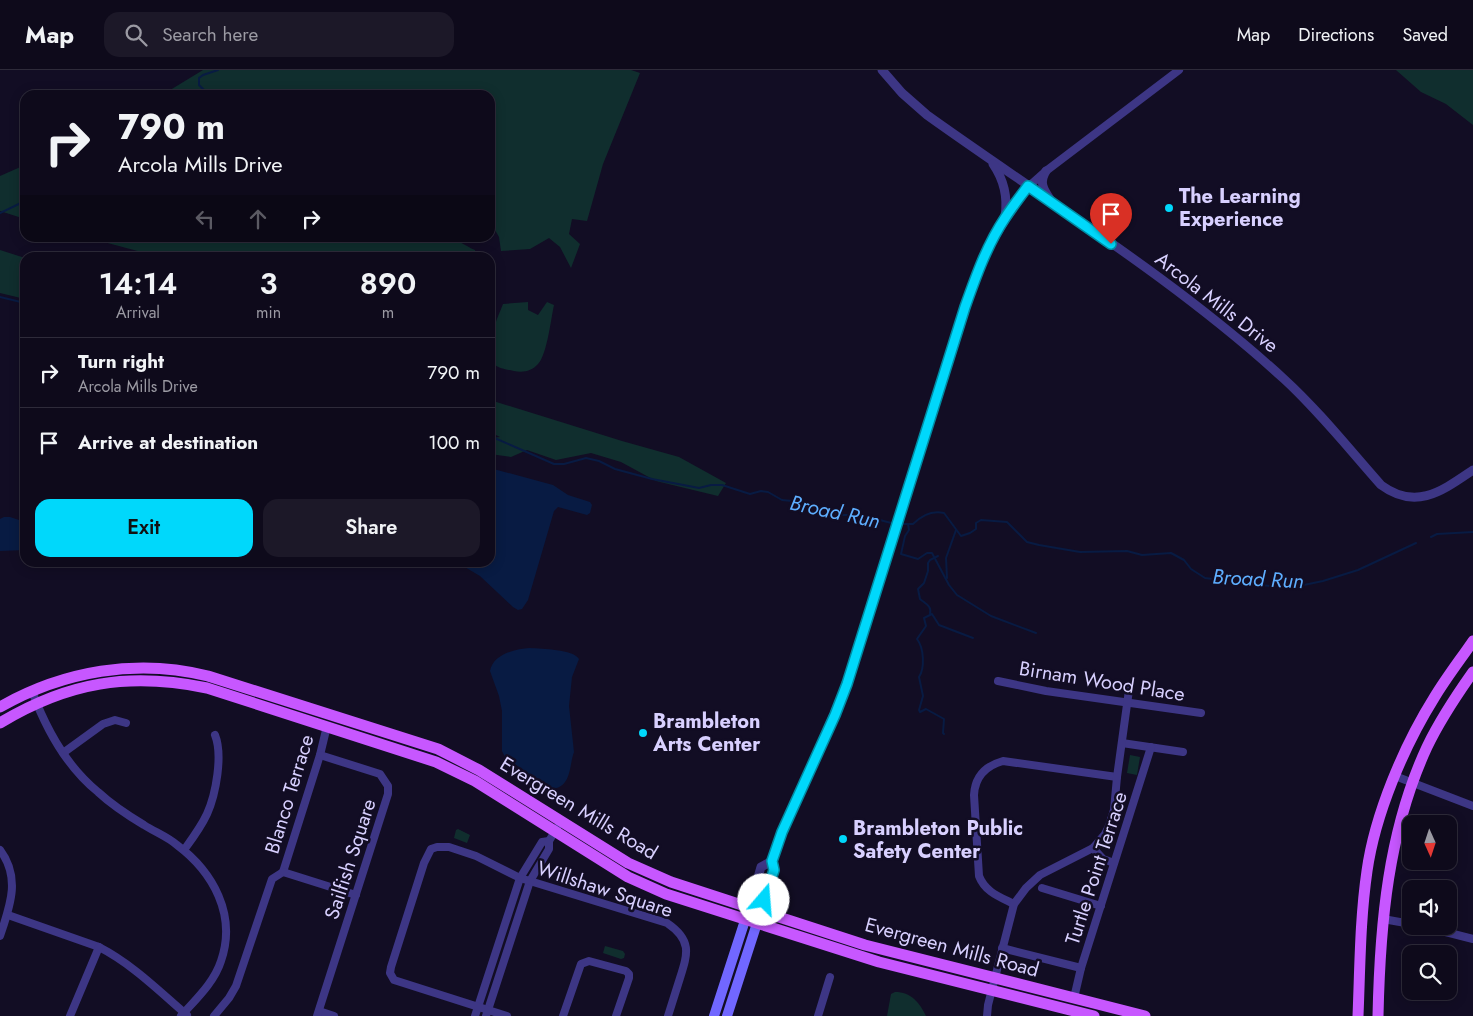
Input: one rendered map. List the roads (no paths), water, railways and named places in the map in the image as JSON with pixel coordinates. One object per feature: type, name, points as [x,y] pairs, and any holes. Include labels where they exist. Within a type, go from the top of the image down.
[{"type":"main road","points":[[1358,1016],[1362,921],[1367,870],[1376,829],[1405,752],[1426,711],[1473,641]]},
{"type":"main road","name":"Evergreen Mills Road","points":[[0,723],[34,697],[68,678],[107,670],[155,668],[194,672],[438,750],[479,770],[628,863],[658,877],[865,945],[1145,1016]]},
{"type":"main road","points":[[1378,1016],[1383,918],[1394,847],[1413,782],[1434,732],[1473,672]]},
{"type":"main road","name":"Evergreen Mills Road","points":[[0,708],[34,697],[107,682],[167,681],[207,688],[436,762],[458,772],[552,836],[628,877],[666,894],[879,962],[1094,1016]]},
{"type":"main road","points":[[714,1016],[749,908]]},
{"type":"main road","points":[[727,1016],[761,912]]},
{"type":"street","name":"Arcola Mills Drive","points":[[882,70],[902,94],[927,115],[1140,264],[1249,348],[1301,395],[1332,427],[1386,489],[1408,498],[1423,497],[1446,488],[1473,470]]},
{"type":"street","points":[[761,912],[774,870],[772,861],[782,832],[847,684],[973,285],[986,252],[1004,219],[1028,186],[1171,73],[1179,70]]},
{"type":"street","points":[[990,160],[1004,185],[1006,203],[1004,219]]},
{"type":"street","points":[[1046,170],[1042,179],[1042,185],[1055,205]]},
{"type":"street","name":"Birnam Wood Place","points":[[998,681],[1046,691],[1201,713]]},
{"type":"street","points":[[987,1016],[988,1005],[1014,904],[1026,888],[1040,875],[1093,848],[1105,834],[1113,818],[1129,690]]},
{"type":"street","points":[[8,915],[99,947],[125,961],[184,1015],[206,987],[221,962],[225,946],[226,926],[224,909],[217,889],[195,860],[176,844],[144,825],[97,792],[74,768],[48,731],[34,697]]},
{"type":"street","points":[[63,753],[103,724],[115,720],[126,723]]},
{"type":"street","name":"Blanco Terrace","points":[[283,872],[320,755],[327,726]]},
{"type":"street","points":[[184,850],[207,815],[212,798],[218,751],[215,735]]},
{"type":"street","points":[[1122,743],[1183,752]]},
{"type":"street","name":"Turtle Point Terrace","points":[[1074,998],[1081,968],[1151,747]]},
{"type":"street","name":"Sailfish Square","points":[[318,1013],[388,794],[388,786],[380,774],[320,755]]},
{"type":"street","points":[[1014,904],[990,892],[984,886],[979,876],[974,795],[976,783],[982,772],[994,764],[1003,762],[1117,777]]},
{"type":"street","points":[[1395,776],[1473,806]]},
{"type":"street","points":[[487,1013],[530,881],[549,849],[552,836],[561,821]]},
{"type":"street","points":[[475,1016],[520,878],[542,842],[552,836]]},
{"type":"street","name":"Willshaw Square","points":[[478,1007],[394,980],[390,974],[421,872],[431,850],[442,846],[476,856],[520,878],[667,923],[678,930],[684,939],[687,949],[686,959],[668,1016]]},
{"type":"street","points":[[1093,848],[1103,859],[1114,863]]},
{"type":"street","points":[[0,850],[8,864],[13,884],[8,915],[0,936]]},
{"type":"street","points":[[749,908],[761,867],[772,861]]},
{"type":"street","points":[[214,1016],[236,986],[268,884],[272,879],[283,872],[356,895]]},
{"type":"street","points":[[1042,888],[1101,906]]},
{"type":"street","points":[[1383,918],[1402,922]]},
{"type":"street","points":[[1457,935],[1473,939]]},
{"type":"street","points":[[70,1016],[99,947]]},
{"type":"street","points":[[1002,948],[1081,968]]},
{"type":"street","points":[[564,1016],[581,964],[588,961],[626,971],[628,974],[629,978],[616,1016]]},
{"type":"street","points":[[818,1016],[830,977]]},
{"type":"street","points":[[478,1007],[487,1013],[507,1016]]},
{"type":"street","points":[[318,1013],[334,1016]]},
{"type":"water","points":[[495,469],[553,485],[568,495],[590,502],[592,505],[590,513],[587,515],[558,507],[554,511],[528,600],[522,609],[518,610],[513,607],[480,576],[465,567],[495,567]]},
{"type":"water","points":[[10,517],[20,520],[20,550],[0,551],[0,519]]},
{"type":"water","points":[[530,648],[564,651],[579,659],[572,677],[569,706],[574,752],[566,781],[557,788],[550,789],[505,757],[502,751],[502,711],[490,671],[495,660],[500,657],[512,651]]},
{"type":"waterway","points":[[204,90],[199,85],[199,78],[218,70]]},
{"type":"waterway","points":[[0,213],[20,203]]},
{"type":"waterway","name":"Broad Run","points":[[0,297],[20,302]]},
{"type":"waterway","name":"Broad Run","points":[[495,438],[554,464],[564,464],[586,458],[599,461],[615,469],[652,479],[699,488],[722,485],[750,494],[761,491],[768,492],[782,500],[813,503],[839,515],[861,515],[895,524]]},
{"type":"waterway","name":"Broad Run","points":[[900,524],[913,524],[927,514],[940,512],[944,513],[961,536],[976,529],[976,523],[981,520],[1007,522],[1027,542],[1039,545],[1080,552],[1127,551],[1142,555],[1171,553],[1184,560],[1191,569],[1205,578],[1270,586],[1299,586],[1323,581],[1358,570],[1416,543]]},
{"type":"waterway","points":[[908,524],[909,530],[905,536],[901,554],[918,559],[927,553],[932,553],[949,585],[957,595],[991,616],[1036,633]]},
{"type":"waterway","points":[[947,578],[946,558],[956,530]]},
{"type":"waterway","name":"Broad Run","points":[[1431,537],[1437,534],[1473,532]]},
{"type":"waterway","points":[[930,614],[929,607],[920,599],[918,589],[924,583],[928,571],[928,563],[938,556]]},
{"type":"waterway","points":[[944,734],[944,719],[926,709],[920,712],[919,710],[923,696],[919,677],[923,658],[917,639],[926,626],[924,618],[932,614],[939,625],[973,638]]},
{"type":"place","name":"The Learning Experience","points":[[1169,208]]},
{"type":"place","name":"Brambleton Arts Center","points":[[643,733]]},
{"type":"place","name":"Brambleton Public Safety Center","points":[[843,839]]}]
